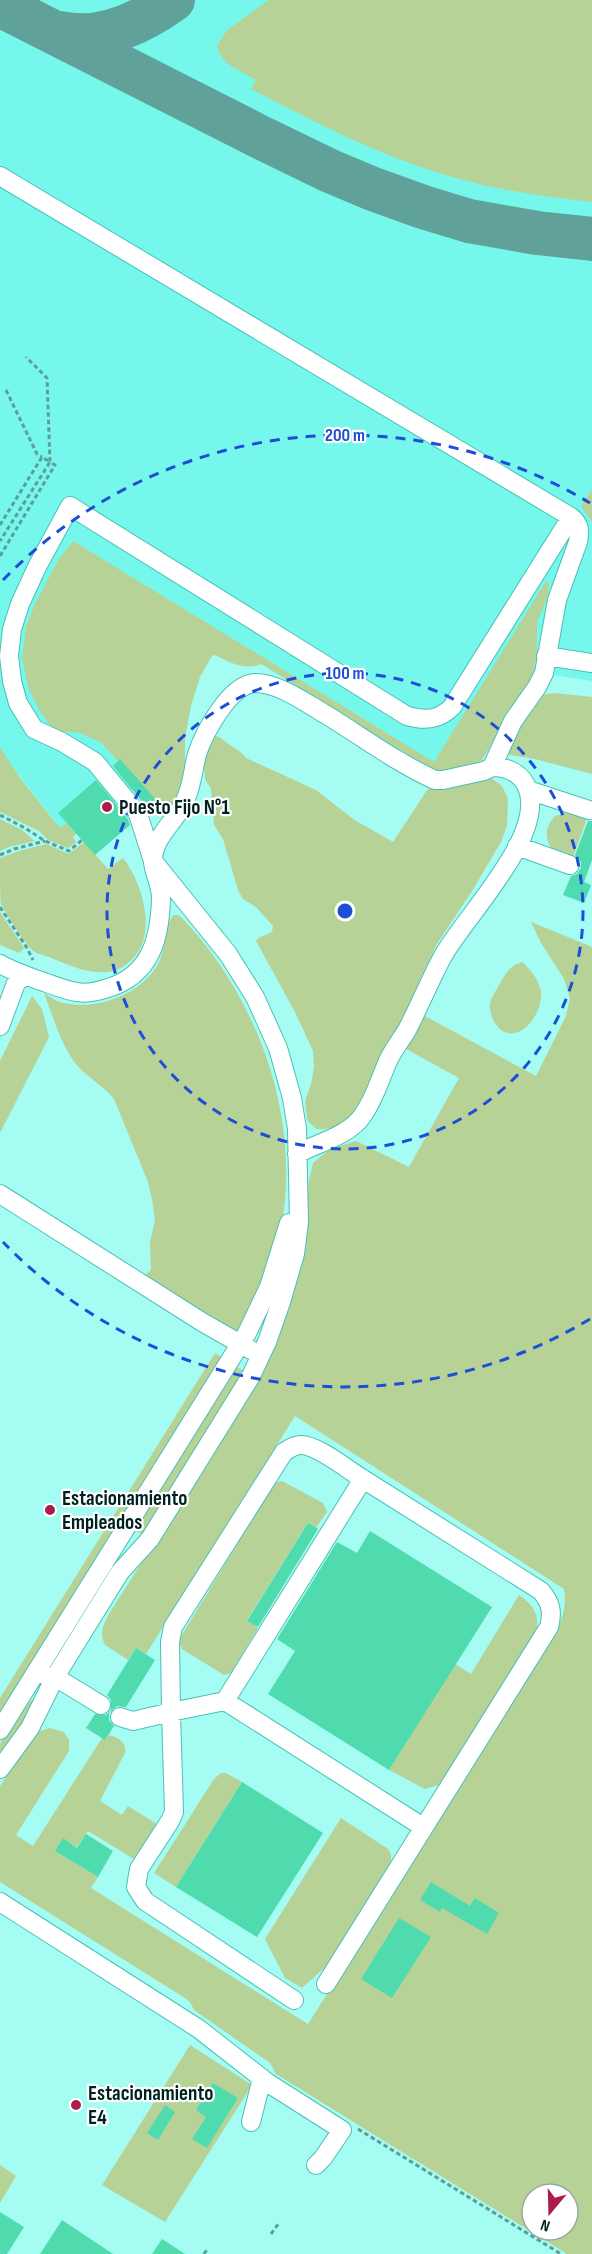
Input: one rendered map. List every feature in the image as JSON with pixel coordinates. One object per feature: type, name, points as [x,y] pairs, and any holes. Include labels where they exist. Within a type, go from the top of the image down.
[{"type":"lane","points":[[0,176],[571,517],[579,527],[578,542],[557,600],[544,674],[513,721],[492,767]]},
{"type":"lane","points":[[0,964],[31,971],[64,989],[87,992],[119,985],[141,969],[153,946],[160,913],[159,880],[138,814],[94,762],[62,742],[34,729],[18,703],[12,681],[9,656],[12,629],[20,604],[70,506],[407,716],[419,719],[432,719],[445,714],[452,706],[571,517]]},
{"type":"lane","points":[[546,656],[592,663]]},
{"type":"lane","points":[[153,861],[159,840],[186,800],[198,753],[207,734],[233,693],[243,686],[256,683],[290,693],[435,780],[484,771],[492,767],[502,767],[522,777],[528,790],[530,807],[526,828],[500,878],[465,922],[444,954],[408,1027],[389,1059],[374,1098],[363,1116],[351,1128],[297,1154]]},
{"type":"lane","points":[[528,790],[589,810]]},
{"type":"lane","points":[[517,846],[570,865]]},
{"type":"lane","points":[[0,1730],[37,1673],[113,1568],[150,1539],[251,1376],[267,1342],[295,1254],[299,1222],[297,1129],[292,1098],[278,1048],[255,997],[228,954],[153,861]]},
{"type":"lane","points":[[0,1026],[16,983],[31,971]]},
{"type":"lane","points":[[0,1769],[30,1728],[113,1568],[259,1310],[279,1260],[298,1184]]},
{"type":"lane","points":[[0,1194],[240,1345],[250,1350],[257,1350],[267,1342]]},
{"type":"lane","points":[[294,2000],[145,1901],[136,1887],[140,1869],[174,1812],[170,1642],[173,1627],[284,1452],[293,1446],[302,1445],[313,1447],[541,1591],[551,1607],[552,1615],[549,1627],[326,1984]]},
{"type":"lane","points":[[225,1701],[363,1479]]},
{"type":"lane","points":[[37,1673],[55,1677],[100,1705]]},
{"type":"lane","points":[[120,1717],[133,1721],[225,1701],[423,1827]]},
{"type":"lane","points":[[0,1902],[199,2029],[262,2078],[335,2125]]},
{"type":"lane","points":[[262,2078],[251,2122],[278,2089]]},
{"type":"path","points":[[0,541],[50,462],[46,378],[26,357]]},
{"type":"path","points":[[0,556],[55,465],[37,454],[6,390]]},
{"type":"path","points":[[0,525],[42,458]]},
{"type":"path","points":[[0,815],[45,841],[69,851],[82,840]]},
{"type":"path","points":[[0,855],[45,841]]},
{"type":"path","points":[[0,907],[27,948],[31,971]]},
{"type":"path","points":[[271,2235],[279,2223]]},
{"type":"path","points":[[204,2254],[208,2248]]},
{"type":"shaded area","points":[[0,0],[592,0],[592,681],[534,672],[436,772],[74,549],[157,769],[76,834],[60,828],[0,751]]},
{"type":"green space","points":[[269,0],[592,0],[592,202],[504,189],[469,182],[426,169],[350,138],[251,89],[256,80],[222,58],[217,46],[227,30]]},
{"type":"green space","points":[[592,489],[592,522],[581,506]]},
{"type":"green space","points":[[73,541],[434,762],[546,581],[549,584],[548,595],[537,623],[537,653],[532,678],[482,760],[475,766],[436,772],[262,664],[249,667],[232,663],[215,655],[212,656],[200,677],[191,706],[185,738],[185,783],[168,819],[102,743],[80,733],[60,731],[49,724],[28,687],[22,658],[26,627],[57,562]]},
{"type":"green space","points":[[555,693],[592,697],[592,774],[535,759],[503,754],[541,695]]},
{"type":"green space","points":[[215,736],[220,737],[246,758],[316,790],[353,819],[393,842],[427,790],[431,788],[490,777],[502,786],[508,798],[507,826],[501,842],[437,944],[369,1090],[354,1112],[334,1127],[316,1129],[307,1120],[305,1101],[314,1067],[313,1051],[295,1012],[256,941],[272,932],[273,926],[256,907],[243,899],[238,890],[223,839],[214,825],[211,789],[205,779],[204,763],[205,749]]},
{"type":"green space","points":[[0,747],[20,778],[60,828],[67,823],[76,834],[73,837],[76,842],[68,848],[48,840],[39,831],[0,812]]},
{"type":"green space","points":[[570,812],[588,816],[573,857],[551,848],[547,835],[548,827],[555,816]]},
{"type":"green space","points":[[0,819],[22,830],[35,841],[0,851]]},
{"type":"green space","points":[[84,842],[108,869],[123,858],[137,883],[145,914],[142,943],[135,956],[124,966],[106,972],[86,970],[34,951],[1,904],[0,858],[46,844],[69,854]]},
{"type":"green space","points":[[0,912],[24,948],[19,953],[0,945]]},
{"type":"green space","points":[[173,915],[181,917],[208,949],[232,984],[252,1022],[268,1061],[279,1103],[285,1145],[286,1187],[281,1229],[269,1268],[238,1331],[233,1331],[143,1277],[151,1270],[150,1242],[155,1220],[148,1182],[114,1099],[75,1063],[61,1038],[44,993],[60,1002],[87,1005],[101,1003],[128,992],[150,975],[158,964]]},
{"type":"green space","points":[[531,922],[592,947],[592,2254],[567,2254],[548,2242],[580,2242],[580,2182],[520,2182],[520,2225],[276,2074],[270,2063],[194,2010],[185,1998],[0,1882],[0,1786],[32,1739],[40,1731],[50,1728],[64,1732],[69,1740],[69,1751],[16,1835],[33,1846],[102,1738],[106,1739],[109,1735],[116,1738],[122,1741],[125,1753],[100,1801],[122,1815],[128,1806],[160,1826],[137,1861],[88,1831],[77,1847],[63,1839],[55,1851],[98,1877],[91,1888],[308,2024],[554,1636],[563,1613],[564,1589],[295,1416],[146,1654],[136,1648],[128,1660],[105,1645],[102,1635],[103,1626],[112,1609],[223,1435],[306,1219],[309,1180],[313,1163],[330,1149],[356,1141],[409,1167],[459,1078],[406,1049],[423,1015],[536,1076],[566,1016],[570,998],[564,979],[541,943]]},
{"type":"green space","points":[[523,962],[539,985],[540,1005],[534,1018],[524,1029],[506,1033],[494,1021],[490,1010],[491,1002],[508,971],[514,965]]},
{"type":"green space","points":[[32,996],[42,1009],[49,1037],[0,1133],[0,1061]]},
{"type":"green space","points":[[215,1353],[224,1359],[137,1499],[127,1508],[0,1720],[0,1698]]},
{"type":"green space","points":[[234,1365],[245,1372],[142,1534],[137,1532],[135,1529]]},
{"type":"green space","points":[[282,1481],[323,1503],[327,1512],[316,1528],[308,1523],[247,1620],[258,1628],[231,1673],[224,1675],[182,1649],[180,1638],[271,1489],[276,1483]]},
{"type":"green space","points":[[519,1595],[535,1612],[537,1629],[535,1636],[444,1780],[439,1785],[425,1789],[389,1770],[455,1664],[471,1674]]},
{"type":"green space","points":[[34,1700],[32,1712],[0,1761],[0,1744],[23,1706]]},
{"type":"green space","points":[[221,1773],[226,1773],[242,1782],[176,1887],[154,1873],[214,1779]]},
{"type":"green space","points":[[341,1818],[388,1849],[391,1854],[391,1866],[332,1961],[302,1988],[285,1978],[265,1939]]},
{"type":"green space","points":[[190,2045],[252,2085],[165,2222],[102,2185]]},
{"type":"green space","points":[[0,2165],[16,2176],[0,2203]]},
{"type":"building","points":[[120,759],[157,801],[148,809],[113,766]]},
{"type":"building","points":[[96,780],[128,819],[130,825],[95,855],[58,813]]},
{"type":"building","points":[[588,821],[592,821],[592,860],[584,882],[591,885],[584,903],[563,895],[571,876],[577,874],[581,868],[581,862],[575,855]]},
{"type":"building","points":[[308,1523],[318,1529],[258,1627],[247,1621]]},
{"type":"building","points":[[370,1531],[492,1607],[389,1770],[268,1694],[295,1651],[277,1639],[337,1542],[357,1553]]},
{"type":"building","points":[[136,1648],[155,1660],[126,1707],[117,1706],[109,1713],[109,1720],[114,1726],[105,1740],[86,1728],[95,1714],[106,1715],[111,1710],[111,1700],[107,1695]]},
{"type":"building","points":[[242,1782],[323,1833],[257,1937],[176,1887]]},
{"type":"building","points":[[86,1834],[113,1851],[98,1877],[55,1851],[63,1838],[77,1848]]},
{"type":"building","points":[[431,1882],[470,1906],[475,1898],[499,1913],[487,1934],[442,1908],[440,1912],[420,1900]]},
{"type":"building","points":[[399,1918],[431,1937],[392,1998],[361,1979]]},
{"type":"building","points":[[213,2083],[238,2098],[207,2148],[192,2139],[206,2117],[196,2110]]},
{"type":"building","points":[[165,2105],[175,2112],[158,2140],[147,2133]]},
{"type":"building","points":[[0,2212],[24,2227],[7,2254],[0,2254]]},
{"type":"building","points":[[62,2220],[113,2254],[40,2254]]},
{"type":"building","points":[[162,2239],[185,2254],[152,2254]]},
{"type":"taxiway","points":[[60,33],[75,35],[105,33],[134,23],[173,0]]},
{"type":"taxiway","points":[[0,5],[258,136],[373,189],[469,221],[537,233],[592,239]]},
{"type":"place","name":"Puesto Fijo N°1","points":[[107,807]]},
{"type":"place","name":"Estacionamiento Empleados","points":[[50,1510]]},
{"type":"place","name":"Estacionamiento E4","points":[[76,2105]]}]
